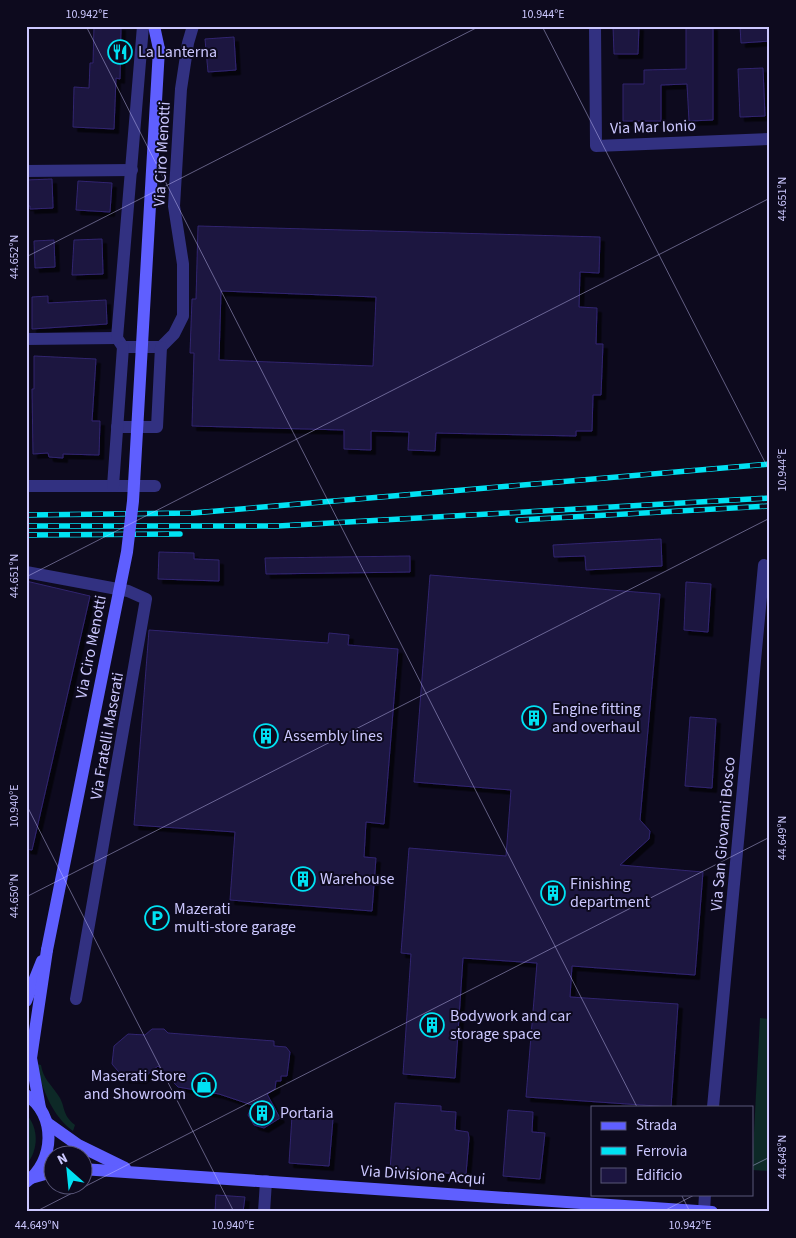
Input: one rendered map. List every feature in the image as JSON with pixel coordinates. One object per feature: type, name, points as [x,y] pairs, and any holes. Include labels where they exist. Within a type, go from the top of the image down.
[{"type":"main road","name":"Via Ciro Menotti","points":[[154,26],[159,49]]},
{"type":"main road","name":"Via Ciro Menotti","points":[[40,1108],[31,1058],[47,950],[129,535],[133,501],[159,49],[162,26]]},
{"type":"main road","name":"Via Ciro Menotti","points":[[26,1001],[47,950]]},
{"type":"main road","points":[[26,1095],[40,1108],[47,1123],[48,1147],[42,1164],[29,1180]]},
{"type":"main road","name":"Via Divisione Acqui","points":[[47,1123],[78,1145],[132,1171]]},
{"type":"main road","name":"Via Divisione Acqui","points":[[92,1169],[712,1212]]},
{"type":"main road","points":[[29,1180],[42,1175]]},
{"type":"street","name":"Via Ciro Menotti","points":[[113,486],[120,343],[143,26]]},
{"type":"street","name":"Via Ciro Menotti","points":[[161,347],[174,334],[183,316],[183,264],[174,206],[181,88],[188,43],[193,26]]},
{"type":"street","name":"Via Mar Ionio","points":[[595,26],[596,146],[770,140]]},
{"type":"street","points":[[26,171],[132,170]]},
{"type":"street","points":[[26,339],[120,343],[161,347],[157,428],[117,427]]},
{"type":"street","points":[[26,486],[155,486]]},
{"type":"street","name":"Via San Giovanni Bosco","points":[[714,1106],[764,565]]},
{"type":"street","name":"Via Fratelli Maserati","points":[[26,572],[128,591],[146,599],[76,999]]},
{"type":"street","points":[[264,1212],[266,1181]]},
{"type":"street","points":[[704,1212],[706,1196]]},
{"type":"green space","points":[[760,1018],[770,1019],[770,1171],[754,1170],[754,1132]]},
{"type":"green space","points":[[36,1064],[41,1065],[45,1078],[60,1099],[66,1114],[75,1125],[73,1131],[59,1118],[49,1101]]},
{"type":"green space","points":[[26,1114],[33,1126],[36,1139],[33,1153],[26,1165]]},
{"type":"building","points":[[94,26],[121,26],[120,79],[116,78],[114,129],[73,127],[74,87],[89,88],[90,63],[93,63]]},
{"type":"building","points":[[613,26],[639,26],[638,54],[614,54]]},
{"type":"building","points":[[686,26],[713,26],[713,120],[689,121],[687,84],[661,85],[661,121],[623,121],[623,84],[644,84],[644,70],[686,69]]},
{"type":"building","points":[[740,26],[770,26],[770,41],[741,43]]},
{"type":"building","points":[[234,37],[236,70],[208,72],[205,39]]},
{"type":"building","points":[[763,68],[765,116],[740,117],[738,69]]},
{"type":"building","points":[[52,179],[53,208],[30,209],[30,206],[26,206],[26,180]]},
{"type":"building","points":[[78,181],[112,183],[110,212],[76,210]]},
{"type":"building","points":[[198,226],[600,237],[599,273],[580,272],[579,307],[597,308],[596,344],[603,344],[601,395],[593,395],[592,431],[576,431],[576,436],[436,433],[435,451],[408,450],[409,432],[371,431],[371,450],[344,449],[344,430],[192,426],[194,353],[190,353],[192,299],[196,299]],"holes":[[[221,291],[376,297],[373,366],[219,360]]]},
{"type":"building","points":[[102,239],[103,274],[72,275],[74,240]]},
{"type":"building","points":[[54,240],[55,267],[35,268],[34,241]]},
{"type":"building","points":[[48,296],[48,303],[106,300],[107,324],[32,329],[32,297]]},
{"type":"building","points":[[34,356],[96,359],[92,421],[100,421],[99,455],[63,454],[63,458],[49,457],[48,453],[33,454],[32,389],[34,389]]},
{"type":"building","points":[[661,539],[662,566],[586,570],[585,556],[554,557],[553,545]]},
{"type":"building","points":[[159,552],[194,553],[194,559],[219,560],[219,581],[158,579]]},
{"type":"building","points":[[410,556],[410,572],[266,574],[265,558]]},
{"type":"building","points":[[430,575],[660,594],[640,820],[650,831],[649,839],[620,865],[703,872],[695,975],[572,966],[570,997],[678,1004],[671,1106],[526,1097],[537,963],[463,958],[455,1078],[403,1074],[411,954],[401,953],[409,848],[506,856],[511,790],[414,782]]},
{"type":"building","points":[[26,581],[90,596],[32,850],[26,849]]},
{"type":"building","points":[[686,582],[711,584],[708,632],[684,630]]},
{"type":"building","name":"Assembly lines","points":[[149,630],[328,643],[329,633],[349,635],[348,645],[398,649],[384,824],[366,822],[364,857],[376,858],[372,911],[230,900],[235,832],[134,825]]},
{"type":"building","points":[[690,717],[716,719],[712,788],[685,786]]},
{"type":"building","points":[[152,1029],[164,1029],[168,1033],[274,1041],[274,1046],[286,1047],[290,1052],[287,1076],[281,1076],[281,1081],[276,1081],[275,1089],[267,1094],[280,1118],[264,1128],[254,1125],[248,1115],[252,1105],[219,1094],[178,1087],[158,1066],[142,1079],[124,1078],[112,1064],[114,1046],[128,1034],[145,1035]]},
{"type":"building","points":[[395,1103],[441,1106],[441,1111],[456,1112],[455,1130],[468,1132],[469,1138],[466,1174],[390,1170]]},
{"type":"building","points":[[508,1110],[533,1112],[532,1132],[545,1133],[540,1179],[503,1176]]},
{"type":"building","points":[[292,1116],[333,1119],[329,1166],[289,1163]]},
{"type":"building","points":[[216,1195],[245,1197],[243,1212],[215,1212]]},
{"type":"railway","points":[[26,515],[193,513],[770,464]]},
{"type":"railway","points":[[26,526],[278,526],[770,498]]},
{"type":"railway","points":[[518,520],[770,506]]},
{"type":"railway","points":[[26,535],[180,534]]},
{"type":"place","name":"La Lanterna","points":[[120,52]]},
{"type":"place","name":"Engine fitting and overhaul","points":[[534,718]]},
{"type":"place","name":"Assembly lines","points":[[266,736]]},
{"type":"place","name":"Warehouse","points":[[303,879]]},
{"type":"place","name":"Finishing department","points":[[553,893]]},
{"type":"place","name":"Mazerati multi-store garage","points":[[157,918]]},
{"type":"place","name":"Bodywork and car storage space","points":[[432,1025]]},
{"type":"place","name":"Maserati Store and Showroom","points":[[204,1085]]},
{"type":"place","name":"Portaria","points":[[262,1113]]}]
